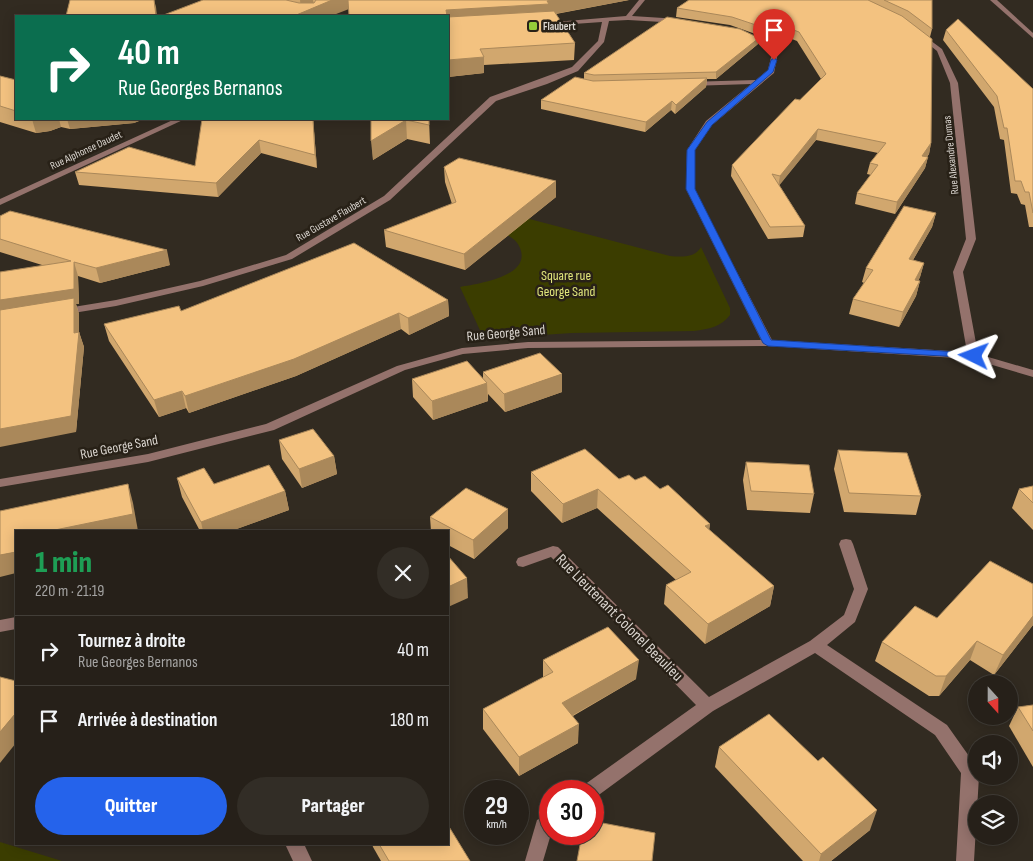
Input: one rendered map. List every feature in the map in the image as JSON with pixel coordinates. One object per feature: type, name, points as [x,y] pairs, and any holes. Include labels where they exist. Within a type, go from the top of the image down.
[{"type":"street","points":[[628,18],[633,9],[642,0]]},
{"type":"street","points":[[993,0],[1033,36]]},
{"type":"street","points":[[532,25],[628,18],[691,23]]},
{"type":"street","name":"Rue Gustave Flaubert","points":[[48,314],[116,303],[203,283],[289,257],[387,198],[494,99],[575,69],[601,42],[606,19]]},
{"type":"street","name":"Rue Alexandre Dumas","points":[[911,28],[940,50],[954,83],[971,239],[958,272],[974,356]]},
{"type":"street","points":[[733,30],[777,48],[771,71],[709,123],[691,150],[690,189],[768,343]]},
{"type":"street","points":[[554,77],[570,81]]},
{"type":"street","points":[[680,84],[757,82]]},
{"type":"street","name":"Rue Alphonse Daudet","points":[[0,202],[179,120]]},
{"type":"street","name":"Rue George Sand","points":[[0,483],[148,458],[270,427],[401,368],[462,352],[528,345],[768,343],[974,356],[1033,374]]},
{"type":"street","points":[[604,781],[707,706],[816,645],[850,618],[861,589],[846,544]]},
{"type":"street","name":"Rue Lieutenant Colonel Beaulieu","points":[[523,562],[554,551],[707,706]]},
{"type":"street","points":[[0,626],[15,624]]},
{"type":"street","points":[[816,645],[941,730],[970,771],[965,861]]},
{"type":"street","points":[[534,861],[539,844]]},
{"type":"street","points":[[295,845],[303,861]]},
{"type":"green space","name":"Square rue George Sand","points":[[522,217],[670,256],[691,255],[701,247],[730,308],[730,315],[714,327],[694,331],[572,333],[484,339],[460,287],[500,278],[517,267],[521,260],[521,251],[518,243],[498,231]]},
{"type":"green space","points":[[0,842],[62,861],[0,861]]},
{"type":"building","points":[[70,0],[154,0],[156,15],[66,15]]},
{"type":"building","points":[[203,0],[286,0],[299,3],[314,3],[316,0],[332,0],[296,15],[164,15]]},
{"type":"building","points":[[348,0],[551,0],[547,1],[549,4],[446,10],[447,15],[349,15]]},
{"type":"building","points":[[689,0],[868,0],[902,16],[932,39],[931,143],[922,156],[928,157],[897,202],[857,193],[878,165],[870,163],[886,143],[818,129],[780,176],[772,174],[805,226],[770,227],[732,165],[795,99],[800,100],[826,74],[799,32],[775,23],[768,29],[732,17],[677,8]]},
{"type":"building","points":[[884,0],[932,0],[932,29],[908,11]]},
{"type":"building","points":[[554,11],[575,43],[480,49],[484,57],[449,60],[449,17]]},
{"type":"building","points":[[667,17],[740,29],[759,38],[716,72],[594,75],[584,73]]},
{"type":"building","points":[[958,19],[1033,89],[1033,213],[1029,192],[1025,192],[1021,181],[1015,181],[1007,128],[1004,128],[997,96],[946,30]]},
{"type":"building","points":[[0,76],[15,80],[15,111],[0,106]]},
{"type":"building","points":[[575,77],[593,81],[707,78],[676,105],[672,101],[646,122],[541,100]]},
{"type":"building","points":[[202,120],[313,120],[315,155],[259,140],[216,183],[75,172],[129,147],[195,166]]},
{"type":"building","points":[[371,120],[406,120],[371,141]]},
{"type":"building","points":[[406,120],[429,120],[429,125]]},
{"type":"building","points":[[459,158],[556,181],[464,254],[384,230],[456,202],[444,167]]},
{"type":"building","points":[[904,206],[936,213],[909,259],[924,263],[915,280],[920,281],[903,312],[853,299],[873,270],[866,268]]},
{"type":"building","points":[[10,211],[167,250],[96,268],[74,262],[74,289],[0,300],[0,272],[71,261],[0,239],[0,216]]},
{"type":"building","points":[[354,243],[448,300],[408,318],[399,313],[294,359],[185,396],[182,391],[154,400],[104,324],[179,306],[181,311]]},
{"type":"building","points":[[74,298],[74,333],[79,332],[71,416],[0,429],[0,310]]},
{"type":"building","points":[[540,353],[562,374],[504,394],[483,372]]},
{"type":"building","points":[[467,361],[487,383],[432,401],[412,379]]},
{"type":"building","points":[[313,429],[334,456],[299,469],[279,440]]},
{"type":"building","points":[[585,449],[619,479],[629,475],[635,480],[645,476],[660,489],[668,485],[710,524],[705,526],[774,586],[708,624],[666,585],[691,572],[598,489],[563,504],[531,472]]},
{"type":"building","points":[[838,450],[907,453],[921,496],[849,493]]},
{"type":"building","points":[[746,462],[809,465],[814,494],[751,491]]},
{"type":"building","points":[[269,465],[285,491],[201,522],[177,478],[204,468],[214,484]]},
{"type":"building","points":[[128,484],[133,514],[55,530],[15,530],[15,552],[0,555],[0,511]]},
{"type":"building","points":[[1033,486],[1033,503],[1019,489]]},
{"type":"building","points":[[466,488],[508,509],[473,540],[430,517]]},
{"type":"building","points":[[449,557],[467,578],[449,587]]},
{"type":"building","points":[[990,561],[1033,584],[1033,616],[1003,655],[977,641],[946,676],[936,676],[882,642],[915,606],[937,618]]},
{"type":"building","points":[[608,627],[639,660],[562,703],[579,724],[519,757],[483,709],[553,672],[543,660]]},
{"type":"building","points":[[0,677],[15,681],[15,714],[0,732]]},
{"type":"building","points":[[1033,705],[1033,731],[1018,707]]},
{"type":"building","points":[[769,714],[818,761],[823,757],[877,810],[821,854],[719,747]]},
{"type":"building","points":[[604,823],[655,833],[652,861],[577,861],[580,845],[604,845]]},
{"type":"building","points":[[449,827],[470,861],[389,861],[380,845],[449,845]]},
{"type":"place","name":"Flaubert","points":[[533,26]]},
{"type":"route","points":[[774,60],[771,71],[709,123],[691,150],[690,189],[768,343],[974,356]]}]
